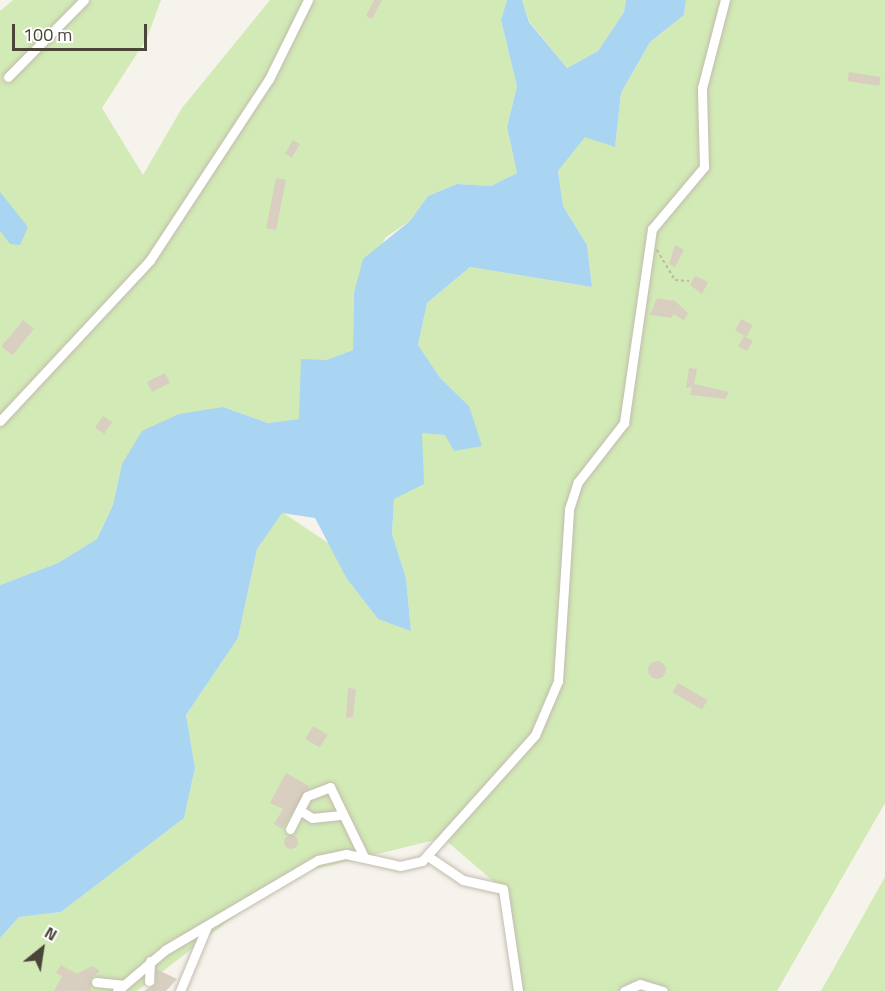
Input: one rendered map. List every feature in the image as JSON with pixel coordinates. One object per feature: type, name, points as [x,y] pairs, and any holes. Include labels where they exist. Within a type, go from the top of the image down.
[{"type":"street","points":[[8,77],[84,0]]},
{"type":"street","points":[[0,421],[150,260],[269,79],[308,0]]},
{"type":"street","points":[[96,982],[120,988],[150,961],[318,860],[333,854],[364,857],[400,866],[429,857],[474,798],[535,735],[554,698],[569,509],[578,482],[615,441],[626,416],[648,241],[658,219],[694,184],[704,167],[702,88],[725,0]]},
{"type":"street","points":[[290,829],[307,796],[330,787],[364,857]]},
{"type":"street","points":[[301,811],[312,818],[342,815]]},
{"type":"street","points":[[429,857],[463,880],[503,889],[518,991]]},
{"type":"street","points":[[180,991],[207,926]]},
{"type":"street","points":[[149,981],[150,961]]},
{"type":"street","points":[[624,991],[640,984],[663,991]]},
{"type":"path","points":[[648,241],[671,276],[689,281]]},
{"type":"green space","points":[[13,0],[161,0],[147,38],[102,108],[143,175],[182,108],[270,0],[507,0],[501,20],[517,86],[507,127],[517,173],[491,186],[457,184],[428,196],[410,221],[386,237],[354,293],[353,350],[326,360],[299,419],[268,423],[223,407],[122,464],[113,505],[97,539],[58,563],[0,585],[0,11]]},
{"type":"green space","points":[[522,0],[626,0],[624,12],[598,51],[567,68],[529,21]]},
{"type":"green space","points":[[686,0],[885,0],[885,803],[777,991],[657,991],[649,986],[635,991],[519,991],[499,886],[443,838],[287,876],[137,991],[0,991],[0,938],[19,917],[61,912],[184,818],[195,768],[186,715],[238,638],[257,549],[282,512],[334,547],[347,579],[378,619],[411,630],[406,578],[392,534],[394,499],[421,432],[445,435],[469,406],[441,379],[418,345],[427,303],[470,267],[592,287],[587,245],[563,206],[558,171],[585,136],[615,146],[621,93],[650,42],[684,15]]},
{"type":"green space","points":[[885,877],[885,991],[821,991]]},
{"type":"water","points":[[507,0],[522,0],[529,22],[567,68],[598,51],[624,12],[626,0],[686,0],[684,15],[650,42],[621,93],[615,147],[585,137],[558,171],[563,206],[587,245],[592,287],[470,267],[427,303],[418,345],[441,379],[469,406],[482,446],[454,451],[445,435],[422,433],[424,484],[394,499],[392,534],[406,578],[411,631],[378,619],[347,579],[315,518],[282,513],[257,549],[238,638],[186,715],[195,768],[184,818],[61,912],[19,917],[0,938],[0,585],[58,563],[97,539],[113,505],[122,464],[142,431],[179,414],[223,407],[268,423],[299,419],[301,359],[326,360],[353,350],[354,293],[363,259],[410,221],[428,196],[457,184],[491,186],[517,173],[507,127],[517,86],[501,20]]},
{"type":"water","points":[[0,192],[28,227],[20,245],[10,244],[0,231]]},
{"type":"building","points":[[374,0],[382,0],[372,19],[366,16]]},
{"type":"building","points":[[849,72],[881,77],[879,86],[848,81]]},
{"type":"building","points":[[293,140],[300,144],[292,158],[285,154]]},
{"type":"building","points":[[276,178],[286,180],[276,230],[266,228]]},
{"type":"building","points":[[675,245],[684,250],[675,267],[669,264]]},
{"type":"building","points":[[695,276],[708,282],[702,294],[690,285]]},
{"type":"building","points":[[657,298],[675,301],[688,313],[684,320],[673,314],[672,318],[650,315]]},
{"type":"building","points":[[741,319],[753,325],[747,336],[735,331]]},
{"type":"building","points":[[23,320],[34,329],[12,355],[2,346]]},
{"type":"building","points":[[744,336],[753,341],[747,351],[738,346]]},
{"type":"building","points":[[689,368],[697,369],[694,384],[729,392],[725,399],[690,395],[692,387],[686,388]]},
{"type":"building","points":[[165,373],[170,383],[152,392],[147,382]]},
{"type":"building","points":[[103,416],[112,422],[104,434],[95,428]]},
{"type":"building","points":[[657,661],[663,664],[666,670],[663,676],[657,679],[651,676],[648,670],[651,664]]},
{"type":"building","points":[[678,683],[707,700],[702,710],[672,693]]},
{"type":"building","points":[[348,688],[356,689],[353,717],[346,718]]},
{"type":"building","points":[[313,726],[328,735],[320,748],[305,739]]},
{"type":"building","points":[[286,773],[309,786],[282,829],[274,824],[283,809],[270,803]]},
{"type":"building","points":[[291,835],[296,837],[298,842],[296,847],[291,849],[286,847],[284,842],[286,837]]},
{"type":"building","points":[[61,965],[77,974],[92,966],[100,971],[90,979],[91,991],[54,991],[62,976],[56,973]]},
{"type":"building","points":[[156,969],[177,979],[166,991],[144,991],[155,984]]}]
